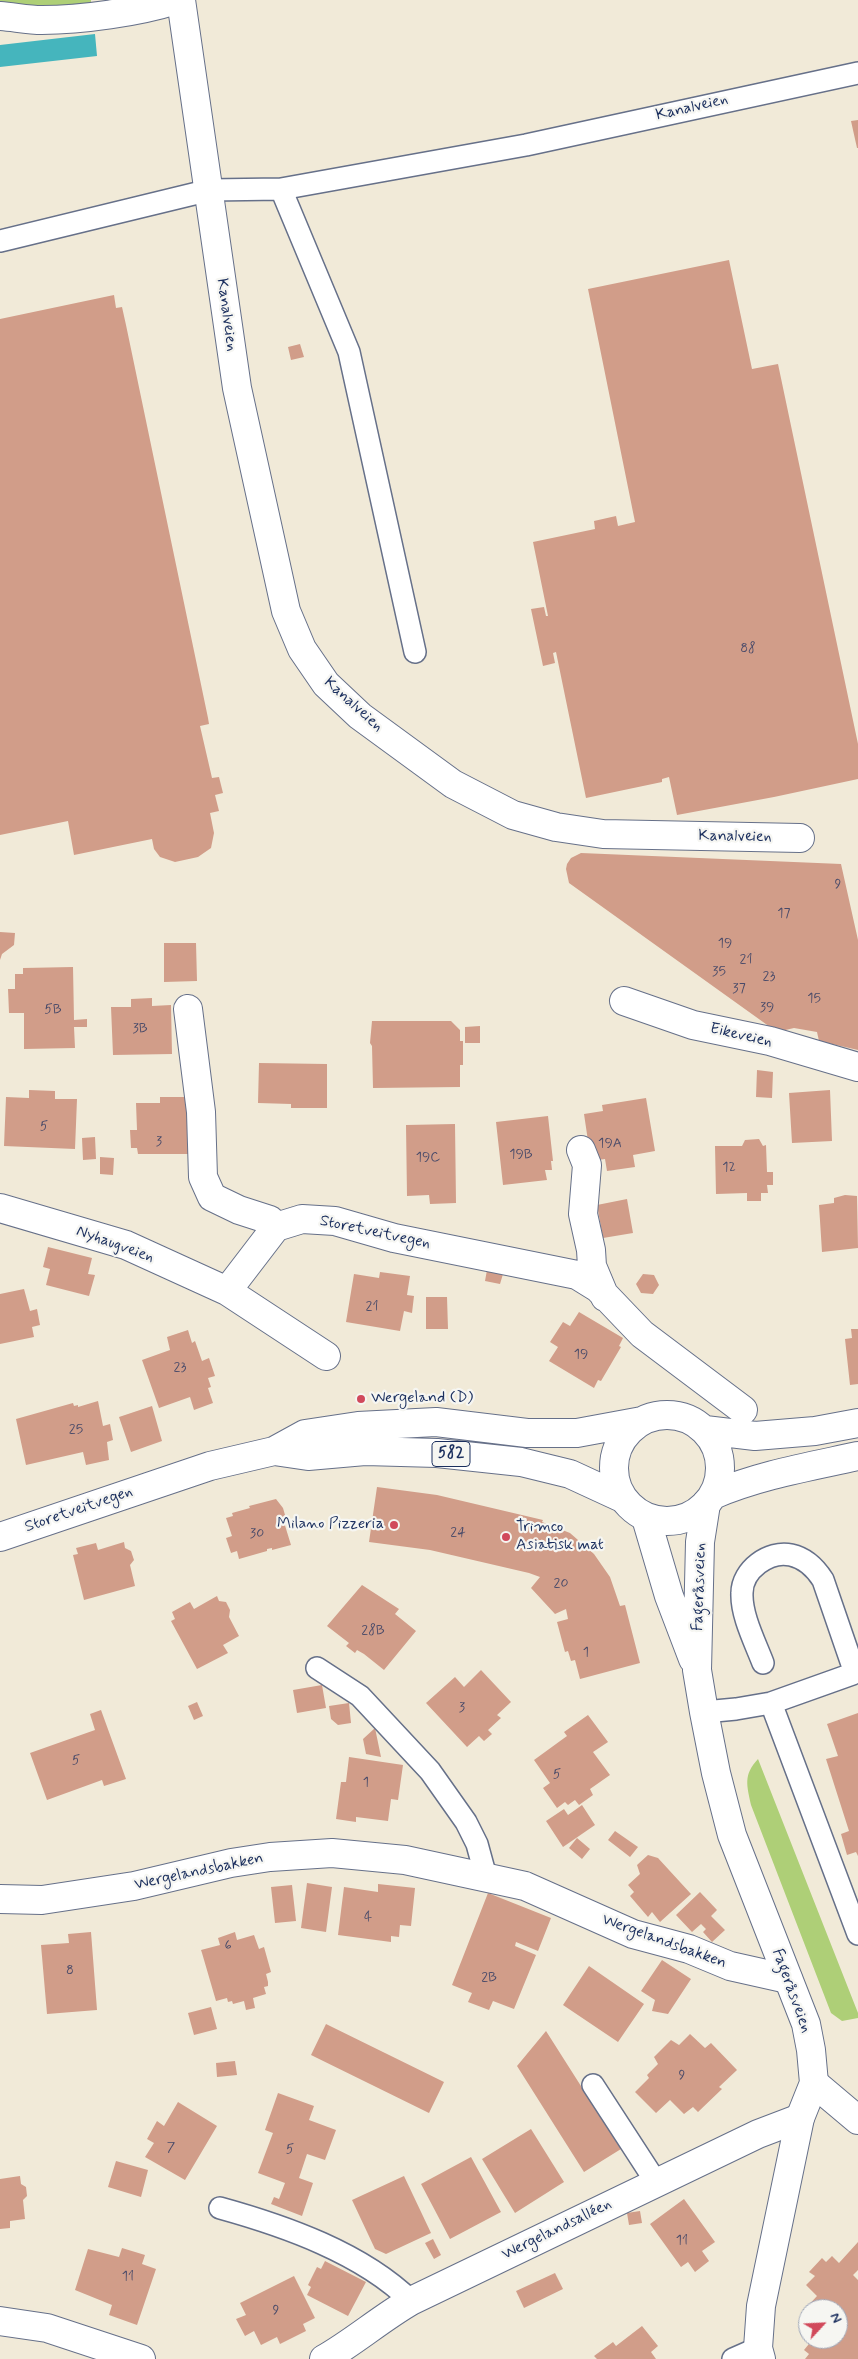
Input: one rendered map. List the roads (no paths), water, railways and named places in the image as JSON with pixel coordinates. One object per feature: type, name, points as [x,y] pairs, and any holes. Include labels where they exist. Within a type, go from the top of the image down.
[{"type":"street","points":[[0,16],[42,20],[63,19],[127,11],[176,0]]},
{"type":"street","name":"Kanalveien","points":[[181,0],[210,190],[213,226],[237,388],[286,611],[302,650],[326,684],[360,716],[453,784],[513,815],[556,827],[603,834],[800,838]]},
{"type":"street","name":"Eikeveien","points":[[624,1001],[692,1025],[770,1042],[858,1067]]},
{"type":"street","points":[[188,1009],[201,1112],[203,1177],[212,1197],[239,1210],[270,1220],[276,1227],[227,1291]]},
{"type":"street","name":"Storetveitvegen","points":[[581,1150],[587,1166],[583,1214],[591,1250],[592,1266],[606,1298]]},
{"type":"street","name":"Nyhaugveien","points":[[0,1208],[126,1245],[227,1291],[326,1356]]},
{"type":"street","name":"Storetveitvegen","points":[[276,1227],[302,1219],[335,1221],[394,1238],[576,1275],[598,1288],[642,1334],[743,1410]]},
{"type":"street","name":"582","points":[[710,1500],[720,1470],[719,1456],[714,1442],[694,1422],[682,1416],[668,1415],[642,1421],[621,1440],[616,1454],[615,1476],[622,1498],[646,1518],[673,1522],[686,1518],[710,1500],[741,1483],[858,1456]]},
{"type":"street","name":"Storetveitvegen","points":[[0,1537],[210,1466],[274,1450],[305,1434],[358,1426],[436,1422],[527,1433],[577,1433],[642,1421]]},
{"type":"street","name":"582","points":[[704,1430],[755,1436],[815,1431],[858,1423]]},
{"type":"street","name":"Storetveitvegen","points":[[274,1450],[308,1456],[365,1451],[437,1453],[521,1462],[570,1474],[622,1498]]},
{"type":"street","name":"Fageråsveien","points":[[710,1500],[700,1542],[697,1670],[704,1712],[716,1773],[732,1835],[806,2024],[814,2082],[800,2118],[761,2306],[760,2353]]},
{"type":"street","name":"Fageråsveien","points":[[646,1518],[669,1596],[697,1670]]},
{"type":"street","name":"Wergelandsbakken","points":[[0,1899],[42,1900],[134,1886],[231,1862],[270,1857],[332,1853],[405,1860],[486,1876],[525,1886],[633,1934],[689,1949],[730,1966],[788,1980]]},
{"type":"street","points":[[814,2082],[858,2120]]},
{"type":"street","name":"Wergelandsalléen","points":[[339,2355],[393,2312],[411,2301],[758,2134],[800,2118]]},
{"type":"street","points":[[0,2320],[47,2328],[141,2359]]},
{"type":"lane","name":"Kanalveien","points":[[280,190],[526,145],[777,89],[858,73]]},
{"type":"lane","points":[[0,241],[210,190],[280,190],[349,352],[414,652]]},
{"type":"lane","points":[[704,1712],[771,1703],[857,1673],[823,1580],[816,1570],[792,1555],[781,1554],[767,1558],[755,1565],[745,1578],[742,1592],[744,1608],[763,1663]]},
{"type":"lane","points":[[317,1668],[360,1696],[430,1771],[466,1822],[477,1844],[486,1876]]},
{"type":"lane","points":[[771,1703],[858,1934]]},
{"type":"lane","points":[[593,2085],[656,2182]]},
{"type":"lane","points":[[220,2208],[268,2221],[354,2260],[393,2283],[411,2301]]},
{"type":"lane","name":"Fageråsveien","points":[[733,2359],[760,2353]]},
{"type":"water","points":[[95,34],[97,56],[0,67],[0,45]]},
{"type":"place","name":"Wergeland (D)","points":[[361,1399]]},
{"type":"place","name":"Milano Pizzeria","points":[[394,1525]]},
{"type":"place","name":"Trimco Asiatisk mat","points":[[506,1537]]}]
